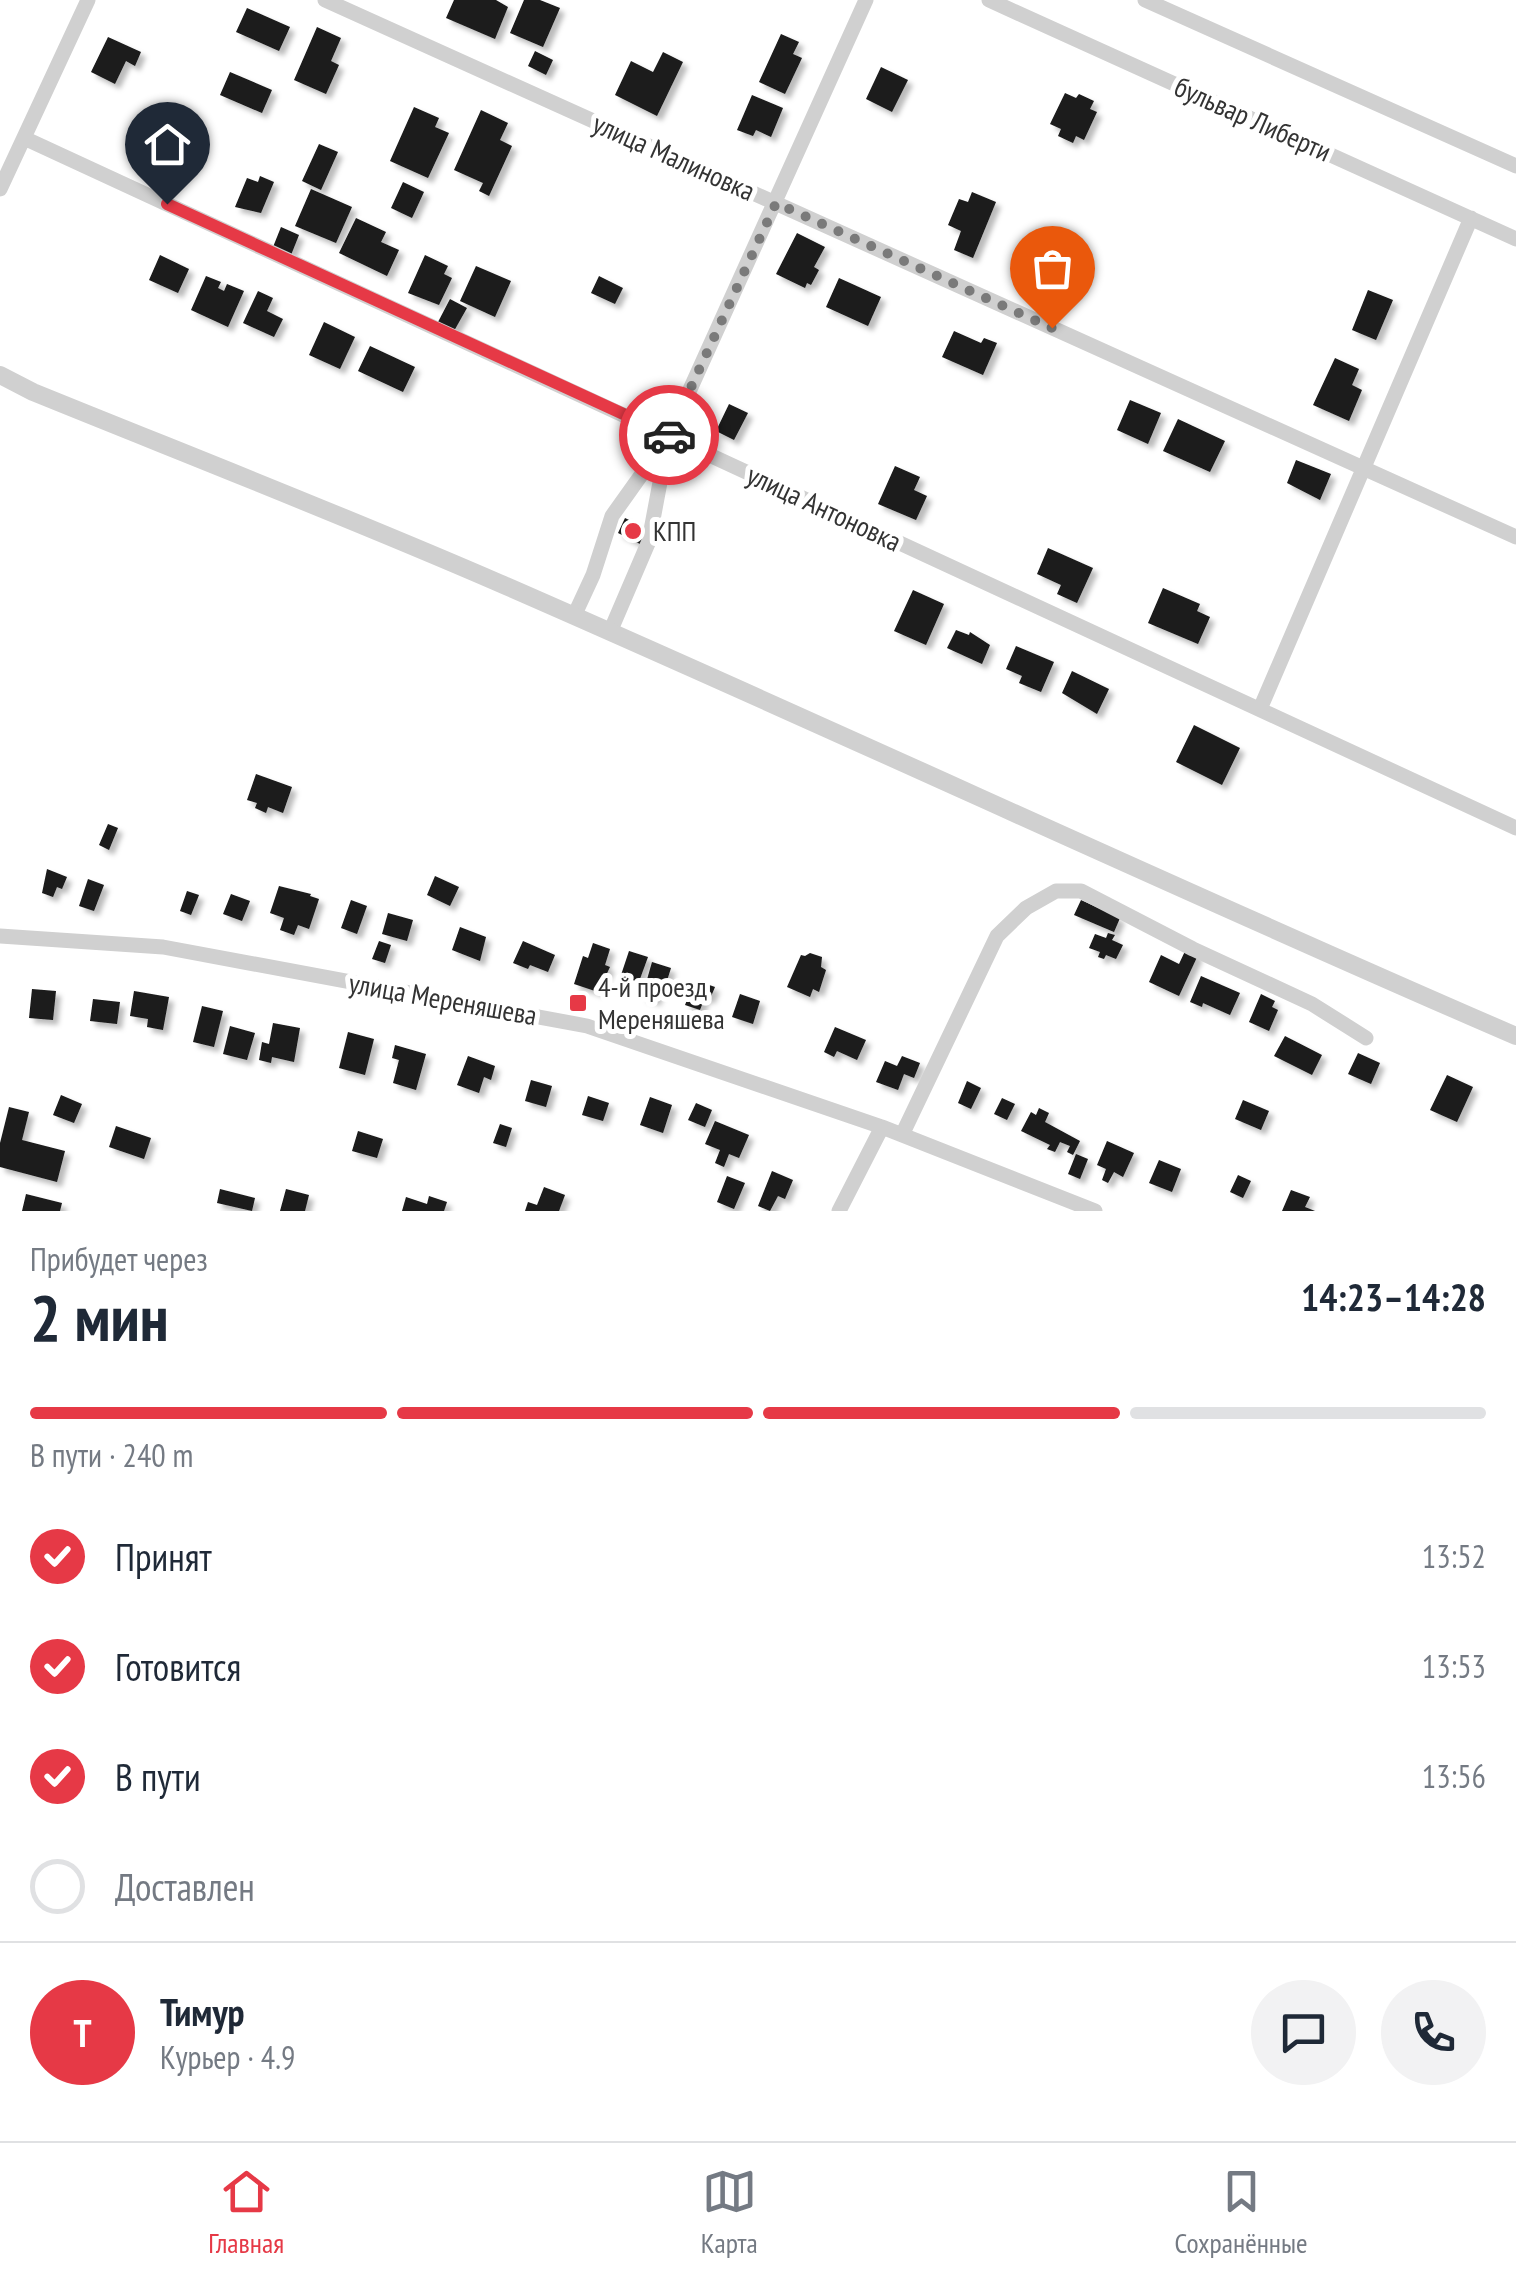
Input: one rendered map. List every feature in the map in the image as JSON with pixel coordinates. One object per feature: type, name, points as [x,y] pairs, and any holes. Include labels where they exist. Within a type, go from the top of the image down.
[{"type":"street","points":[[0,189],[88,0]]},
{"type":"street","name":"улица Малиновка","points":[[325,0],[1516,537]]},
{"type":"street","points":[[574,616],[593,575],[612,516],[669,436],[866,0]]},
{"type":"street","name":"бульвар Либерти","points":[[990,0],[1516,239]]},
{"type":"street","points":[[1144,0],[1516,166]]},
{"type":"street","name":"улица Антоновка","points":[[24,138],[1516,828]]},
{"type":"street","points":[[1260,709],[1471,218]]},
{"type":"street","points":[[0,375],[574,616],[1516,1036]]},
{"type":"street","points":[[610,632],[649,541],[669,436]]},
{"type":"street","points":[[902,1135],[997,936],[1026,908],[1056,891],[1081,891],[1312,1004],[1366,1038]]},
{"type":"street","name":"улица Мереняшева","points":[[0,936],[163,947],[587,1026],[882,1127],[1096,1211]]},
{"type":"street","points":[[839,1211],[882,1127]]},
{"type":"building","points":[[454,0],[496,0],[508,7],[495,39],[446,18]]},
{"type":"building","points":[[524,0],[540,0],[560,8],[543,47],[510,33]]},
{"type":"building","points":[[247,8],[290,27],[279,51],[236,32]]},
{"type":"building","points":[[317,27],[341,38],[331,61],[339,65],[326,94],[294,80]]},
{"type":"building","points":[[781,34],[799,42],[793,54],[802,58],[785,94],[759,82]]},
{"type":"building","points":[[108,37],[141,52],[135,66],[126,61],[115,84],[91,72]]},
{"type":"building","points":[[535,51],[553,60],[546,75],[528,66]]},
{"type":"building","points":[[663,52],[683,62],[657,116],[615,95],[631,61],[653,72]]},
{"type":"building","points":[[881,67],[908,80],[892,112],[866,99]]},
{"type":"building","points":[[230,72],[272,90],[262,113],[220,95]]},
{"type":"building","points":[[1065,93],[1094,101],[1090,109],[1097,112],[1084,140],[1076,136],[1073,143],[1058,136],[1061,129],[1050,124]]},
{"type":"building","points":[[752,95],[783,108],[771,137],[756,130],[753,136],[737,130]]},
{"type":"building","points":[[414,107],[439,118],[435,127],[449,133],[428,178],[390,161]]},
{"type":"building","points":[[481,110],[508,123],[500,140],[512,146],[489,196],[479,191],[483,183],[454,170]]},
{"type":"building","points":[[319,144],[338,152],[321,190],[302,181]]},
{"type":"building","points":[[260,176],[274,182],[261,213],[235,207],[247,178],[258,182]]},
{"type":"building","points":[[403,182],[424,192],[412,218],[391,208]]},
{"type":"building","points":[[311,189],[352,207],[336,243],[295,226]]},
{"type":"building","points":[[972,192],[996,202],[973,258],[954,250],[961,231],[948,225],[959,199],[968,202]]},
{"type":"building","points":[[356,218],[386,232],[381,242],[399,250],[387,276],[339,253]]},
{"type":"building","points":[[281,227],[299,235],[291,255],[273,247]]},
{"type":"building","points":[[797,233],[825,247],[814,267],[819,270],[805,288],[776,274]]},
{"type":"building","points":[[160,255],[189,269],[178,293],[149,280]]},
{"type":"building","points":[[425,255],[448,266],[444,274],[452,278],[439,305],[408,293]]},
{"type":"building","points":[[476,266],[511,281],[495,317],[460,301]]},
{"type":"building","points":[[206,276],[221,282],[218,288],[224,291],[227,284],[244,291],[228,327],[191,310]]},
{"type":"building","points":[[599,276],[623,288],[615,304],[591,293]]},
{"type":"building","points":[[839,278],[881,297],[868,326],[826,307]]},
{"type":"building","points":[[1368,290],[1393,300],[1376,340],[1352,330]]},
{"type":"building","points":[[258,291],[273,298],[267,311],[283,319],[274,337],[243,323]]},
{"type":"building","points":[[450,299],[467,308],[454,331],[438,322]]},
{"type":"building","points":[[324,322],[355,337],[340,369],[309,355]]},
{"type":"building","points":[[954,331],[981,343],[984,338],[997,343],[983,375],[942,357]]},
{"type":"building","points":[[370,346],[415,367],[403,392],[358,371]]},
{"type":"building","points":[[1335,358],[1359,369],[1352,385],[1362,390],[1349,421],[1313,405]]},
{"type":"building","points":[[1130,400],[1161,413],[1148,444],[1117,430]]},
{"type":"building","points":[[729,404],[748,413],[734,440],[716,431]]},
{"type":"building","points":[[1178,419],[1225,441],[1210,472],[1163,451]]},
{"type":"building","points":[[1296,460],[1331,474],[1320,500],[1287,483]]},
{"type":"building","points":[[895,466],[920,477],[914,490],[927,496],[916,520],[878,504]]},
{"type":"building","name":"КПП","points":[[625,518],[648,529],[640,544],[618,533]]},
{"type":"building","points":[[1048,548],[1093,568],[1077,603],[1057,594],[1061,585],[1037,574]]},
{"type":"building","points":[[1163,588],[1200,604],[1197,611],[1210,617],[1198,644],[1148,623]]},
{"type":"building","points":[[913,590],[944,604],[926,645],[894,631]]},
{"type":"building","points":[[956,630],[969,635],[970,632],[990,645],[982,664],[947,648]]},
{"type":"building","points":[[1016,646],[1054,662],[1041,692],[1019,683],[1022,676],[1006,669]]},
{"type":"building","points":[[1072,671],[1109,689],[1097,714],[1062,693]]},
{"type":"building","points":[[1194,725],[1240,748],[1222,785],[1176,762]]},
{"type":"building","points":[[256,774],[292,787],[283,813],[268,807],[266,813],[255,808],[257,803],[247,800]]},
{"type":"building","points":[[108,824],[118,828],[109,850],[99,845]]},
{"type":"building","points":[[47,869],[67,877],[53,897],[42,893]]},
{"type":"building","points":[[435,876],[459,887],[450,906],[427,895]]},
{"type":"building","points":[[88,879],[104,885],[94,911],[79,906]]},
{"type":"building","points":[[279,886],[319,899],[309,929],[298,925],[294,935],[280,930],[284,918],[270,913]]},
{"type":"building","points":[[187,891],[199,895],[191,915],[180,911]]},
{"type":"building","points":[[231,894],[250,901],[242,921],[223,914]]},
{"type":"building","points":[[351,900],[367,906],[357,934],[341,928]]},
{"type":"building","points":[[1081,900],[1120,918],[1114,932],[1074,915]]},
{"type":"building","points":[[388,913],[413,920],[407,941],[382,934]]},
{"type":"building","points":[[460,927],[486,937],[480,961],[452,950]]},
{"type":"building","points":[[1108,933],[1123,945],[1116,959],[1098,957],[1100,952],[1089,948],[1095,934],[1106,938]]},
{"type":"building","points":[[379,941],[391,945],[385,963],[372,959]]},
{"type":"building","points":[[523,941],[555,955],[548,972],[513,963]]},
{"type":"building","points":[[593,943],[610,949],[605,965],[610,967],[598,992],[574,984],[583,956],[588,958]]},
{"type":"building","points":[[1186,949],[1198,955],[1179,996],[1149,982],[1161,955],[1179,964]]},
{"type":"building","points":[[629,951],[648,957],[637,987],[619,981]]},
{"type":"building","points":[[801,955],[822,957],[821,967],[826,970],[819,992],[813,989],[810,997],[787,987]]},
{"type":"building","points":[[652,962],[671,968],[656,1001],[642,997]]},
{"type":"building","points":[[1201,976],[1240,993],[1230,1015],[1203,1003],[1202,1007],[1190,1002]]},
{"type":"building","points":[[695,980],[715,987],[700,1010],[685,1005]]},
{"type":"building","points":[[32,989],[56,991],[53,1020],[29,1018]]},
{"type":"building","points":[[134,991],[169,997],[163,1030],[147,1027],[148,1019],[130,1016]]},
{"type":"building","points":[[740,994],[760,1001],[753,1024],[732,1017]]},
{"type":"building","points":[[1261,994],[1275,1001],[1272,1007],[1278,1010],[1269,1031],[1249,1022]]},
{"type":"building","points":[[93,999],[120,1002],[117,1024],[90,1021]]},
{"type":"building","points":[[202,1006],[223,1011],[214,1047],[193,1042]]},
{"type":"building","points":[[273,1023],[300,1028],[294,1062],[272,1057],[271,1063],[259,1060],[262,1042],[269,1044]]},
{"type":"building","points":[[230,1026],[255,1033],[247,1060],[223,1054]]},
{"type":"building","points":[[835,1027],[866,1040],[857,1060],[837,1051],[834,1057],[824,1052]]},
{"type":"building","points":[[348,1032],[374,1039],[365,1075],[339,1068]]},
{"type":"building","points":[[1285,1036],[1322,1055],[1312,1075],[1274,1056]]},
{"type":"building","points":[[395,1045],[426,1054],[416,1090],[393,1083],[399,1060],[392,1058]]},
{"type":"building","points":[[1358,1053],[1380,1063],[1371,1084],[1348,1074]]},
{"type":"building","points":[[468,1056],[495,1066],[491,1080],[484,1077],[479,1093],[457,1085]]},
{"type":"building","points":[[902,1056],[920,1063],[914,1078],[904,1074],[898,1090],[876,1082],[885,1061],[897,1066]]},
{"type":"building","points":[[1447,1075],[1473,1087],[1457,1122],[1430,1110]]},
{"type":"building","points":[[531,1080],[552,1086],[546,1107],[525,1101]]},
{"type":"building","points":[[967,1081],[981,1088],[971,1109],[958,1103]]},
{"type":"building","points":[[61,1095],[82,1104],[74,1123],[53,1115]]},
{"type":"building","points":[[588,1096],[609,1103],[603,1121],[582,1115]]},
{"type":"building","points":[[650,1097],[672,1105],[663,1133],[640,1125]]},
{"type":"building","points":[[1002,1098],[1015,1104],[1007,1120],[994,1114]]},
{"type":"building","points":[[1243,1100],[1269,1111],[1261,1130],[1235,1119]]},
{"type":"building","points":[[696,1103],[712,1110],[705,1127],[688,1120]]},
{"type":"building","points":[[9,1107],[29,1112],[22,1140],[65,1151],[57,1182],[0,1167],[0,1143]]},
{"type":"building","points":[[1039,1108],[1049,1113],[1045,1122],[1080,1141],[1073,1155],[1067,1152],[1070,1146],[1060,1142],[1055,1152],[1047,1149],[1050,1145],[1021,1131],[1031,1112],[1036,1115]]},
{"type":"building","points":[[715,1121],[749,1135],[739,1158],[729,1154],[724,1167],[715,1163],[720,1150],[705,1144]]},
{"type":"building","points":[[500,1124],[512,1128],[506,1147],[493,1143]]},
{"type":"building","points":[[116,1126],[151,1138],[144,1159],[109,1147]]},
{"type":"building","points":[[358,1131],[383,1139],[377,1158],[352,1151]]},
{"type":"building","points":[[1107,1141],[1134,1153],[1123,1177],[1114,1172],[1108,1183],[1102,1180],[1106,1169],[1097,1165]]},
{"type":"building","points":[[1076,1154],[1088,1159],[1080,1179],[1068,1174]]},
{"type":"building","points":[[1159,1160],[1181,1169],[1172,1192],[1149,1183]]},
{"type":"building","points":[[772,1171],[793,1180],[785,1199],[778,1196],[770,1211],[758,1206]]},
{"type":"building","points":[[1238,1175],[1251,1181],[1243,1198],[1230,1192]]},
{"type":"building","points":[[727,1176],[745,1183],[734,1209],[717,1202]]},
{"type":"building","points":[[544,1187],[565,1195],[559,1211],[525,1211],[528,1202],[537,1205]]},
{"type":"building","points":[[220,1189],[255,1198],[252,1211],[217,1203]]},
{"type":"building","points":[[286,1189],[309,1195],[305,1211],[280,1211]]},
{"type":"building","points":[[1291,1190],[1310,1197],[1305,1207],[1315,1211],[1282,1211]]},
{"type":"building","points":[[26,1194],[62,1203],[60,1211],[22,1211]]},
{"type":"building","points":[[429,1196],[447,1202],[444,1211],[402,1211],[406,1197],[427,1204]]},
{"type":"way so far","points":[[669,435],[776,203],[1052,328]]},
{"type":"place","name":"КПП","points":[[633,531]]},
{"type":"place","name":"4-й проезд Мереняшева","points":[[578,1003]]},
{"type":"route","points":[[167,204],[669,435]]}]
